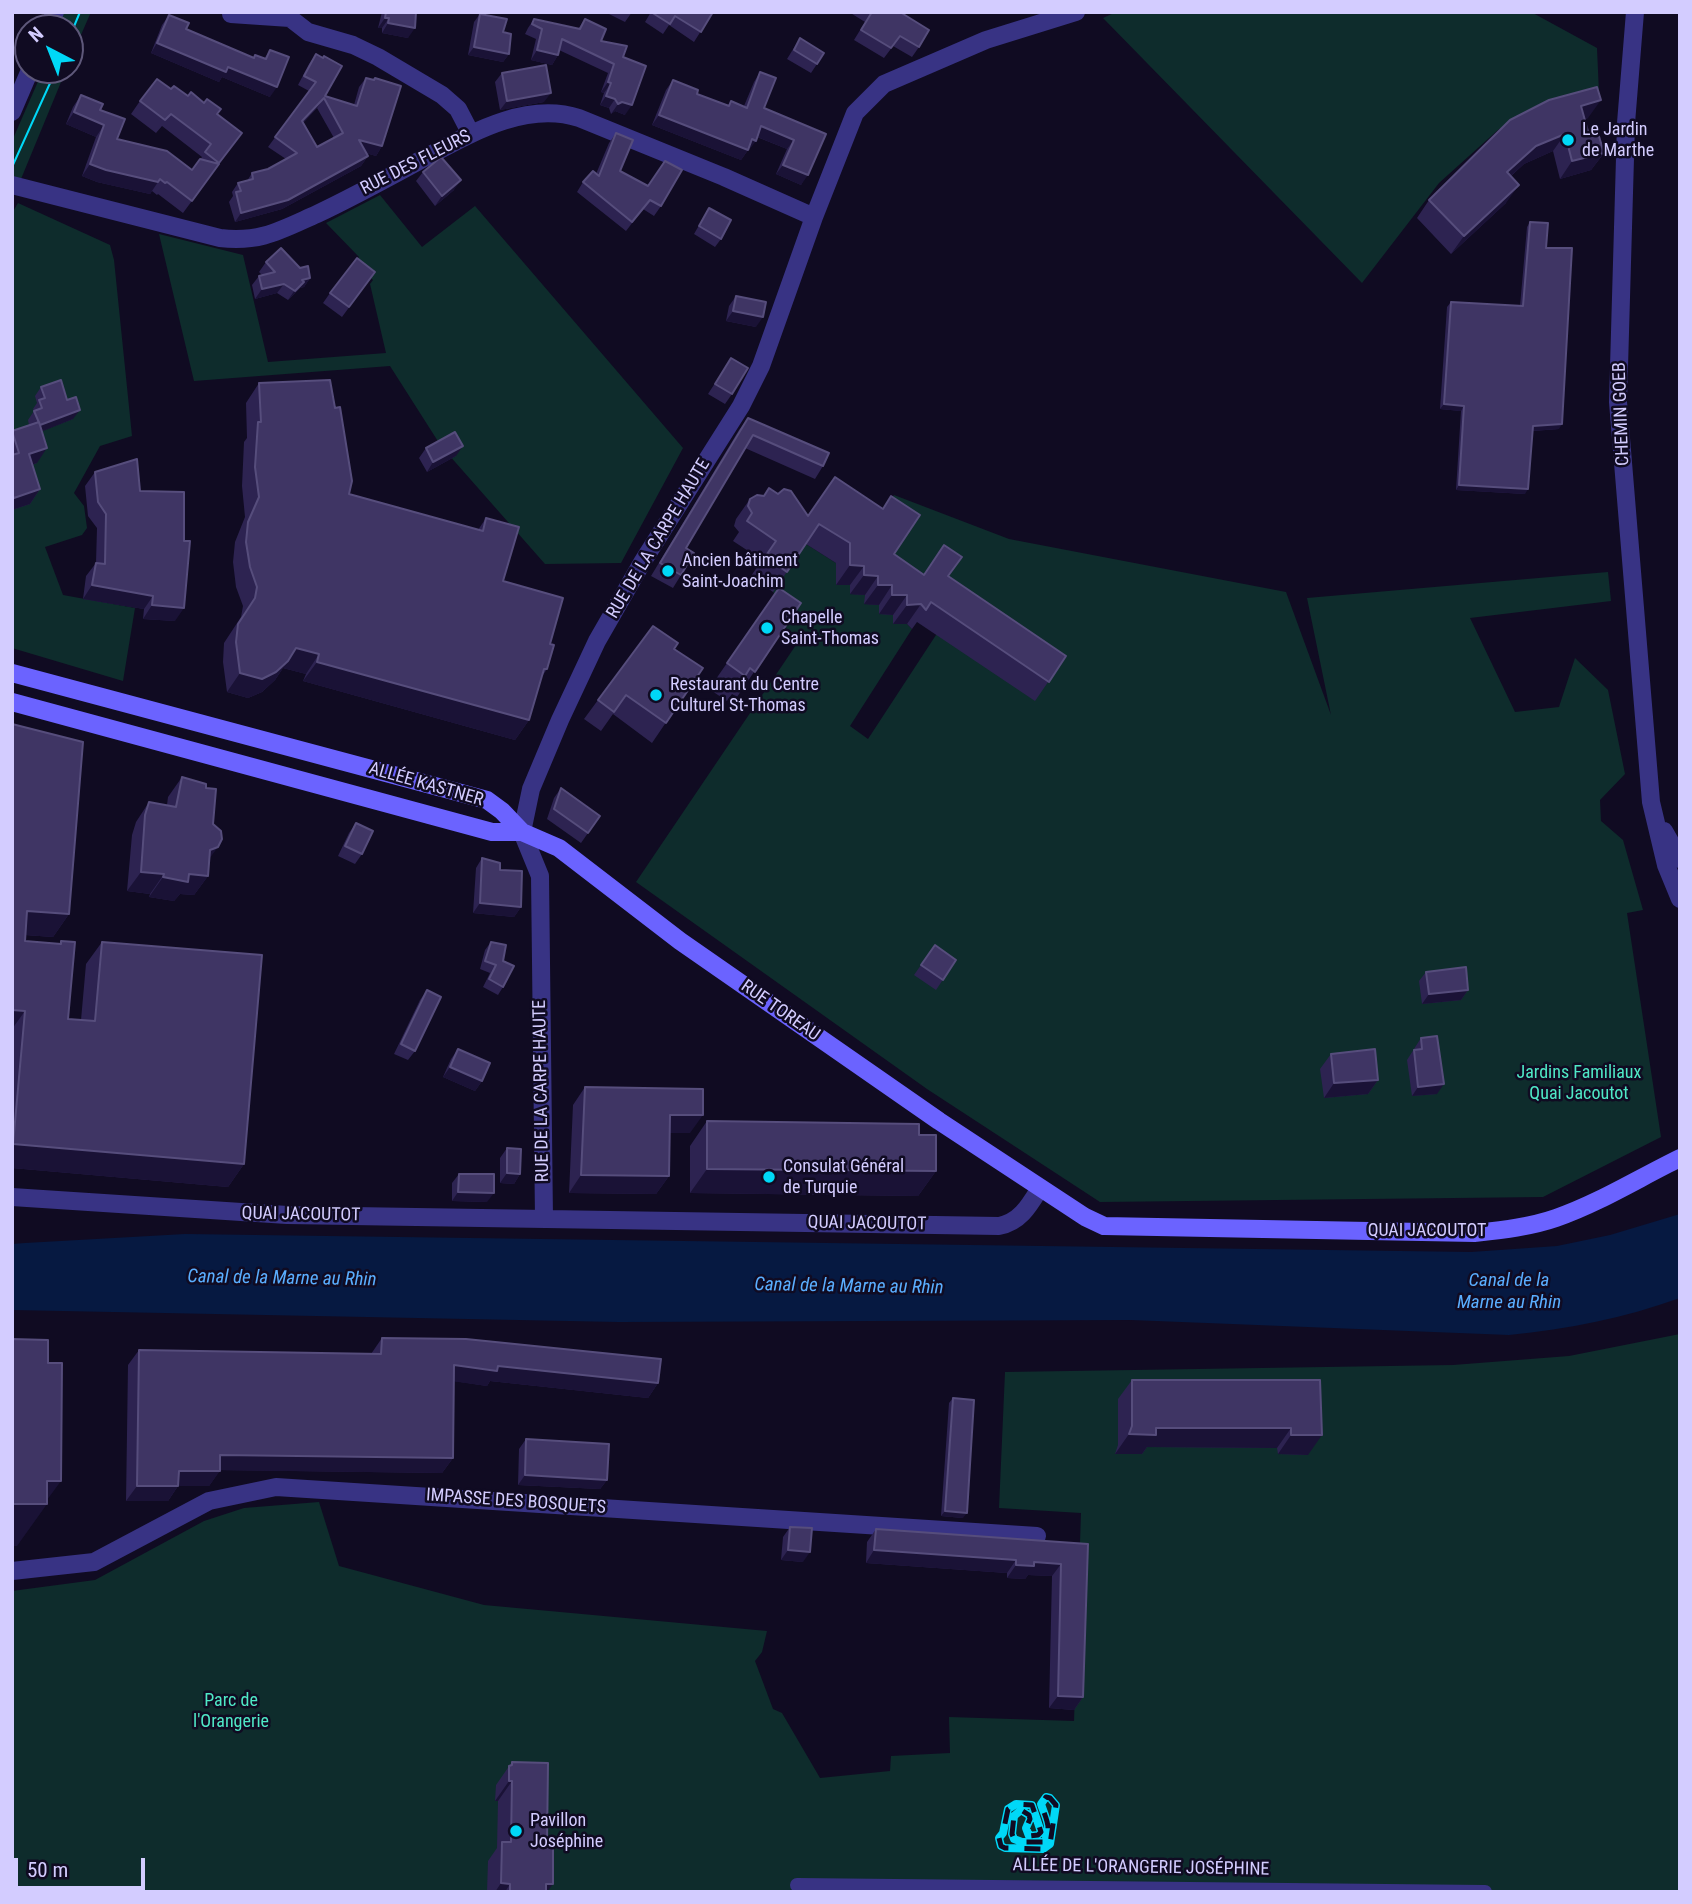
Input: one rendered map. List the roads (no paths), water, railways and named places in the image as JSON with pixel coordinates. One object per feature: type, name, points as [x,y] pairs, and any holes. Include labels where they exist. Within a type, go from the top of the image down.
[{"type":"main road","name":"ALLÉE KASTNER","points":[[12,673],[487,800],[522,832]]},
{"type":"main road","name":"ALLÉE KASTNER","points":[[12,702],[492,832],[522,832]]},
{"type":"main road","points":[[397,807],[403,778]]},
{"type":"main road","name":"RUE TOREAU","points":[[522,832],[559,848],[680,941],[1040,1188]]},
{"type":"main road","name":"QUAI JACOUTOT","points":[[1040,1188],[1104,1226],[1475,1233],[1517,1228],[1554,1219],[1591,1204],[1680,1158]]},
{"type":"street","name":"RUE DE LA CARPE HAUTE","points":[[544,1219],[540,876],[522,832],[531,789],[560,720],[597,641],[643,561],[741,406],[761,366],[814,217],[855,113],[884,84],[986,40],[1076,12]]},
{"type":"street","name":"CHEMIN GOEB","points":[[1634,12],[1626,123],[1619,402],[1651,802],[1666,865],[1680,899]]},
{"type":"street","points":[[231,14],[289,15],[308,32],[353,45],[398,67],[442,95],[458,109],[471,134]]},
{"type":"street","points":[[12,112],[24,84]]},
{"type":"street","name":"RUE DES FLEURS","points":[[12,185],[220,238],[248,240],[281,230],[325,210],[490,126],[521,117],[566,114],[724,177],[814,217]]},
{"type":"street","name":"CHEMIN GOEB","points":[[1655,816],[1680,859]]},
{"type":"street","name":"QUAI JACOUTOT","points":[[12,1197],[287,1215],[999,1226],[1013,1223],[1019,1218],[1040,1188]]},
{"type":"street","name":"IMPASSE DES BOSQUETS","points":[[12,1571],[94,1562],[209,1501],[276,1487],[1037,1536]]},
{"type":"street","name":"ALLÉE DE L'ORANGERIE JOSÉPHINE","points":[[797,1885],[1485,1892]]},
{"type":"water","name":"Canal de la Marne au Rhin","points":[[1680,1214],[1680,1298],[1596,1322],[1509,1335],[1131,1320],[619,1322],[12,1310],[12,1244],[25,1243],[185,1234],[1471,1252],[1557,1246],[1610,1235]]},
{"type":"tram line","points":[[12,167],[50,84]]},
{"type":"railway","points":[[1046,1797],[1056,1805],[1050,1844],[1043,1849],[1001,1846],[999,1838],[1003,1833],[1008,1809],[1016,1804],[1032,1805],[1041,1832],[1029,1836],[1026,1828],[1029,1815],[1021,1810],[1014,1816],[1014,1839],[1022,1842],[1044,1842],[1048,1827],[1041,1804],[1046,1797]]},
{"type":"place","name":"Le Jardin de Marthe","points":[[1568,140]]},
{"type":"place","name":"Ancien bâtiment Saint-Joachim","points":[[668,571]]},
{"type":"place","name":"Chapelle Saint-Thomas","points":[[767,628]]},
{"type":"place","name":"Restaurant du Centre Culturel St-Thomas","points":[[656,695]]},
{"type":"place","name":"Consulat Général de Turquie","points":[[769,1177]]},
{"type":"place","name":"Pavillon Joséphine","points":[[516,1831]]},
{"type":"park label","name":"Jardins Familiaux Quai Jacoutot","points":[[1579,1083]]},
{"type":"park label","name":"Parc de l'Orangerie","points":[[231,1711]]}]
